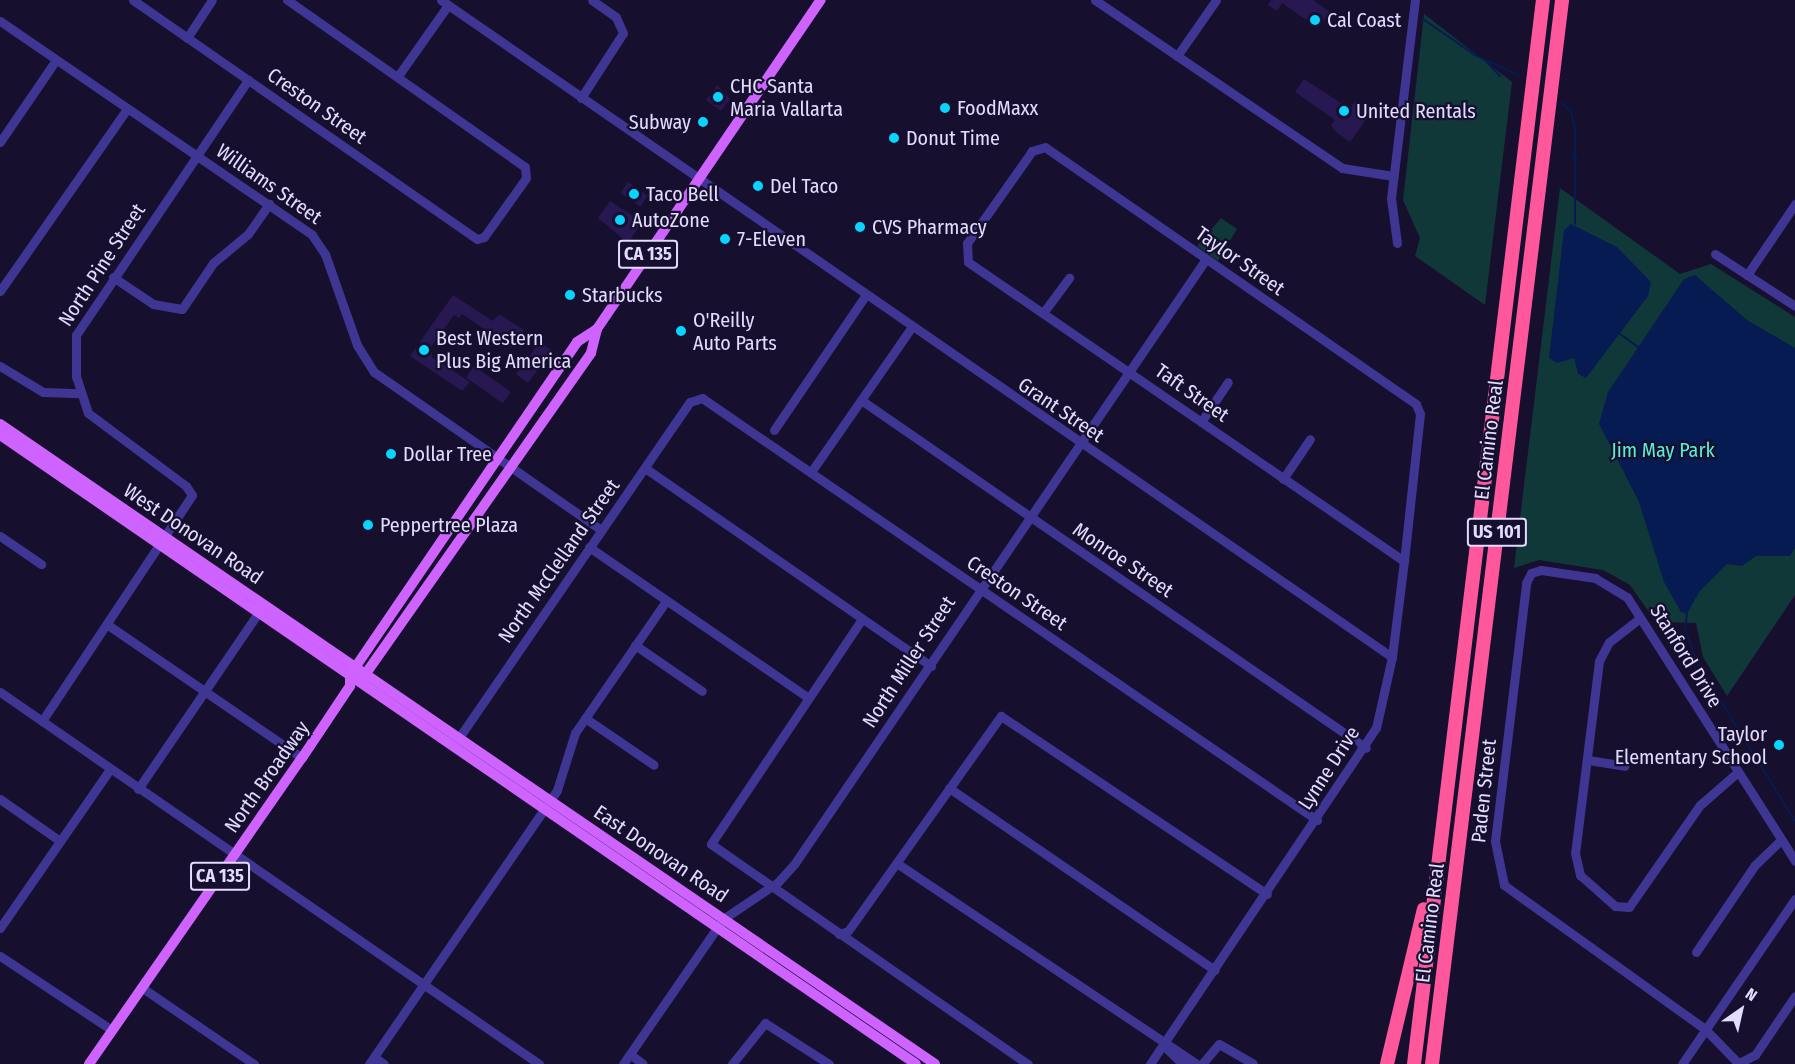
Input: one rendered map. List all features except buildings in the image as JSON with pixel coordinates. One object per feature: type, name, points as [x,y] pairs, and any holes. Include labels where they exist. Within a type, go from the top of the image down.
[{"type":"highway","name":"El Camino Real","points":[[1414,1064],[1543,0]]},
{"type":"highway","name":"El Camino Real","points":[[1432,1064],[1562,0]]},
{"type":"highway","points":[[1387,1064],[1436,875]]},
{"type":"main road","name":"North Broadway","points":[[356,677],[510,468],[591,353],[597,329],[821,0]]},
{"type":"main road","name":"North Broadway","points":[[88,1064],[303,758],[577,342],[597,329]]},
{"type":"main road","name":"West Donovan Road","points":[[0,428],[261,608],[356,677]]},
{"type":"main road","name":"East Donovan Road","points":[[356,677],[456,742],[720,923],[935,1064]]},
{"type":"main road","name":"East Donovan Road","points":[[720,923],[916,1064]]},
{"type":"street","name":"Creston Street","points":[[133,0],[481,239],[528,170],[398,76]]},
{"type":"street","points":[[187,38],[212,0]]},
{"type":"street","points":[[287,0],[398,76],[444,2]]},
{"type":"street","points":[[581,98],[620,42],[622,26],[592,0]]},
{"type":"street","points":[[1095,0],[1342,168],[1393,176]]},
{"type":"street","points":[[1178,56],[1216,0]]},
{"type":"street","points":[[1397,243],[1393,176],[1415,0]]},
{"type":"street","name":"Grant Street","points":[[444,2],[911,328],[1392,657]]},
{"type":"street","name":"Williams Street","points":[[0,21],[269,204],[320,244],[357,345],[374,372],[601,530]]},
{"type":"street","points":[[0,142],[56,60]]},
{"type":"street","name":"North Pine Street","points":[[42,721],[191,503],[190,491],[95,421],[80,393],[74,343],[113,277],[248,80]]},
{"type":"street","points":[[0,291],[127,109]]},
{"type":"street","name":"Taylor Street","points":[[965,251],[1039,147],[1206,259],[1419,409]]},
{"type":"street","points":[[113,277],[153,304],[182,309],[213,263],[248,234],[269,204]]},
{"type":"street","points":[[1747,275],[1794,208]]},
{"type":"street","name":"Taft Street","points":[[965,251],[968,262],[1404,561]]},
{"type":"street","points":[[1714,254],[1795,306]]},
{"type":"street","name":"North Miller Street","points":[[623,1064],[720,923],[769,887],[795,863],[930,666],[978,588],[1206,259]]},
{"type":"street","points":[[1043,313],[1069,278]]},
{"type":"street","points":[[774,430],[865,296]]},
{"type":"street","points":[[811,472],[911,328]]},
{"type":"street","points":[[0,366],[43,392],[80,393]]},
{"type":"street","points":[[1202,422],[1228,382]]},
{"type":"street","name":"Creston Street","points":[[696,398],[705,399],[1317,820]]},
{"type":"street","name":"North McClelland Street","points":[[456,742],[589,547],[696,398]]},
{"type":"street","name":"Monroe Street","points":[[861,400],[1366,748]]},
{"type":"street","name":"Lynne Drive","points":[[1150,1064],[1366,748],[1385,701],[1392,657],[1419,409]]},
{"type":"street","points":[[1283,479],[1310,439]]},
{"type":"street","points":[[645,468],[930,666]]},
{"type":"street","points":[[0,536],[41,564]]},
{"type":"street","points":[[589,547],[807,698]]},
{"type":"street","name":"Paden Street","points":[[1554,572],[1536,570],[1526,583],[1495,841],[1499,871],[1512,896],[1706,1029],[1739,1064]]},
{"type":"street","name":"Stanford Drive","points":[[1554,572],[1606,582],[1627,597],[1795,861]]},
{"type":"street","points":[[384,1064],[372,1061],[547,805],[585,718],[666,601]]},
{"type":"street","points":[[138,789],[261,608]]},
{"type":"street","points":[[1641,618],[1615,636],[1602,654],[1575,864],[1587,884],[1622,908],[1633,902],[1700,805],[1737,772]]},
{"type":"street","points":[[862,619],[712,836],[711,844],[769,887],[1028,1064]]},
{"type":"street","points":[[108,625],[303,758]]},
{"type":"street","points":[[635,645],[702,691]]},
{"type":"street","points":[[0,692],[539,1064]]},
{"type":"street","points":[[839,934],[848,932],[1001,716],[1267,894]]},
{"type":"street","points":[[585,718],[654,765]]},
{"type":"street","points":[[1588,760],[1625,766]]},
{"type":"street","points":[[0,928],[110,769]]},
{"type":"street","points":[[950,788],[1215,970]]},
{"type":"street","points":[[0,799],[60,841]]},
{"type":"street","points":[[1696,951],[1755,865],[1781,840]]},
{"type":"street","points":[[898,864],[1163,1045],[1197,1064]]},
{"type":"street","points":[[1682,1064],[1795,899]]},
{"type":"street","points":[[0,956],[112,1030]]},
{"type":"street","points":[[141,987],[254,1064]]},
{"type":"street","points":[[1739,1064],[1755,1055],[1795,996]]},
{"type":"street","points":[[732,1064],[765,1023],[829,1064]]},
{"type":"street","points":[[1202,1064],[1220,1044],[1253,1064]]},
{"type":"street","points":[[1163,1045],[1183,1064]]},
{"type":"street","points":[[630,1054],[643,1064]]},
{"type":"green space","points":[[1424,14],[1512,82],[1485,305],[1415,256],[1420,238],[1403,200]]},
{"type":"green space","name":"Jim May Park","points":[[1560,188],[1680,274],[1711,264],[1795,317],[1795,595],[1727,696],[1703,657],[1696,623],[1656,622],[1630,585],[1603,570],[1539,560],[1514,568]]},
{"type":"green space","points":[[1221,218],[1237,229],[1218,261],[1197,246]]},
{"type":"water","points":[[1571,224],[1617,247],[1651,282],[1648,296],[1586,378],[1578,374],[1574,358],[1557,363],[1549,358],[1564,230]]},
{"type":"water","points":[[1695,275],[1747,320],[1795,348],[1795,548],[1790,556],[1756,556],[1742,566],[1727,564],[1699,592],[1687,614],[1681,612],[1664,582],[1639,502],[1599,424],[1608,392],[1684,279]]},
{"type":"waterway","points":[[1423,19],[1475,55],[1518,75]]},
{"type":"waterway","points":[[1486,61],[1500,76]]},
{"type":"waterway","points":[[1561,103],[1571,111],[1575,128],[1575,224]]},
{"type":"waterway","points":[[1571,154],[1577,159]]},
{"type":"waterway","points":[[1620,334],[1638,347]]},
{"type":"waterway","points":[[1687,614],[1685,628],[1697,663],[1795,821]]},
{"type":"place","name":"Cal Coast","points":[[1315,20]]},
{"type":"place","name":"CHC Santa Maria Vallarta","points":[[718,97]]},
{"type":"place","name":"FoodMaxx","points":[[945,108]]},
{"type":"place","name":"United Rentals","points":[[1344,111]]},
{"type":"place","name":"Subway","points":[[703,122]]},
{"type":"place","name":"Donut Time","points":[[894,138]]},
{"type":"place","name":"Del Taco","points":[[758,186]]},
{"type":"place","name":"Taco Bell","points":[[634,194]]},
{"type":"place","name":"AutoZone","points":[[620,220]]},
{"type":"place","name":"CVS Pharmacy","points":[[860,227]]},
{"type":"place","name":"7-Eleven","points":[[725,239]]},
{"type":"place","name":"Starbucks","points":[[570,295]]},
{"type":"place","name":"O'Reilly Auto Parts","points":[[681,331]]},
{"type":"place","name":"Best Western Plus Big America","points":[[424,350]]},
{"type":"place","name":"Dollar Tree","points":[[391,454]]},
{"type":"place","name":"Peppertree Plaza","points":[[368,525]]},
{"type":"place","name":"Taylor Elementary School","points":[[1779,745]]}]
